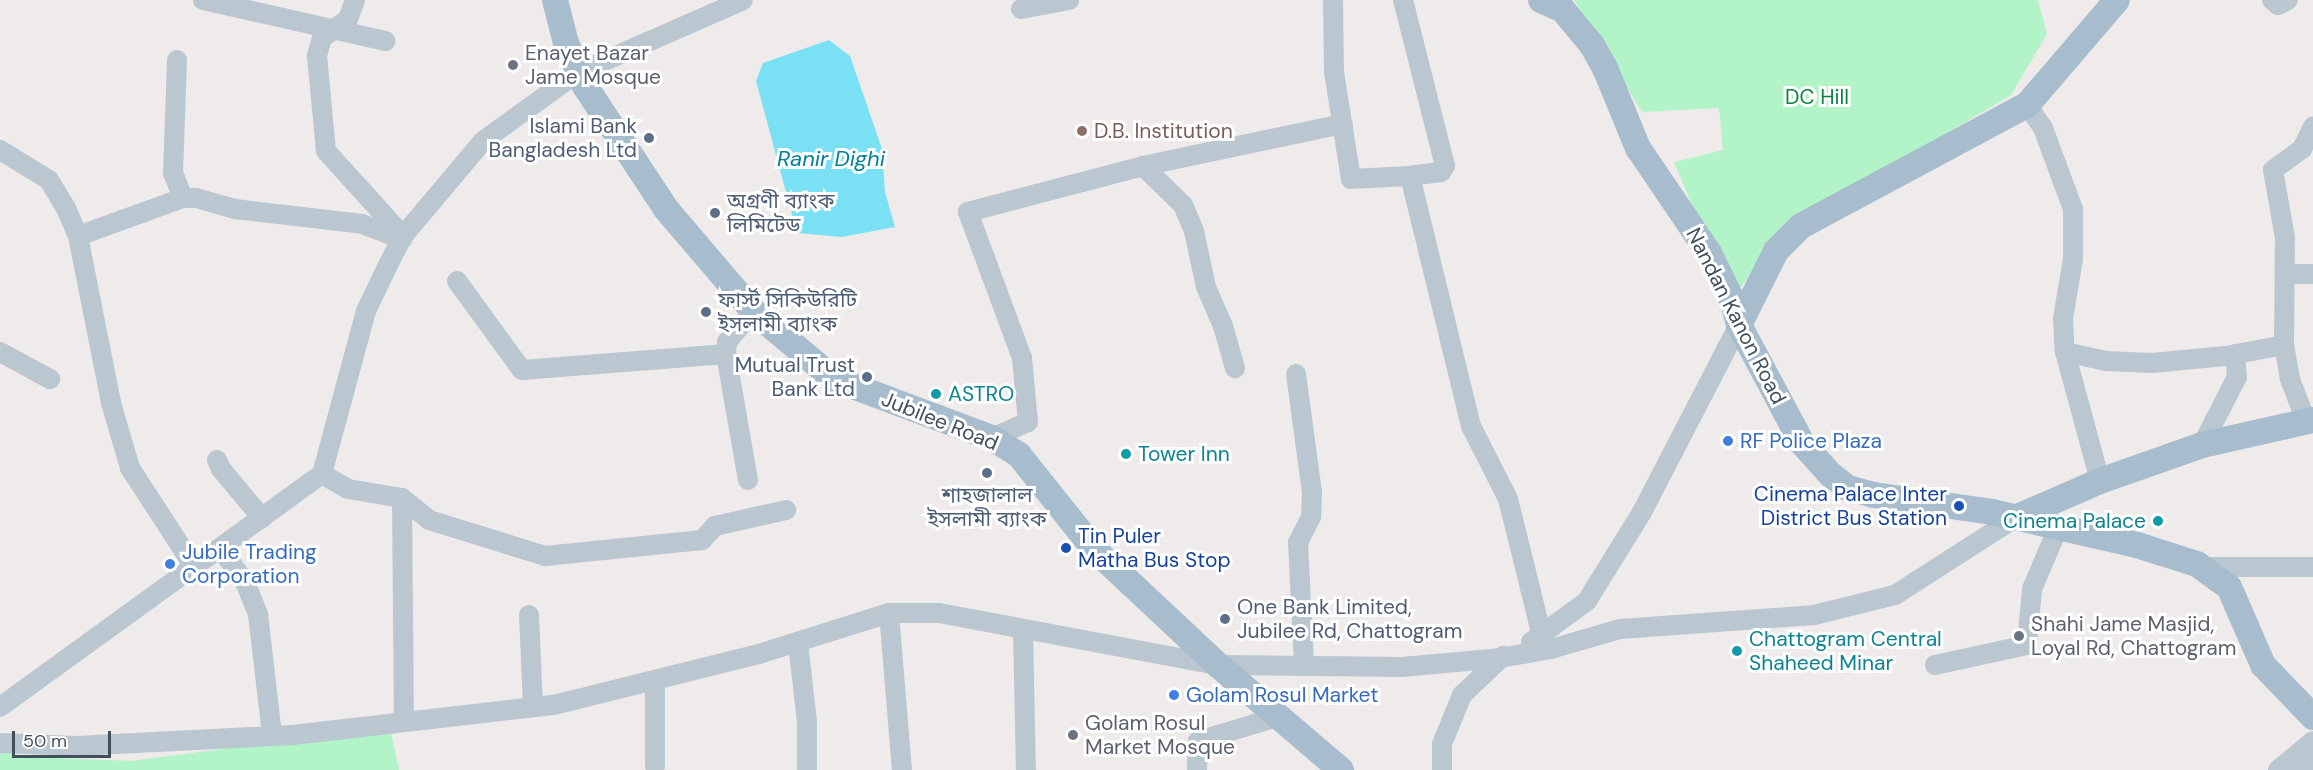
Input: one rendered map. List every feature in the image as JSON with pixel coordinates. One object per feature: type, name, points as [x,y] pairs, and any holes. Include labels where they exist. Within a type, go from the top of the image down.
[{"type":"main road","name":"Jubilee Road","points":[[543,0],[576,80],[666,209],[748,317],[834,379],[992,438],[1019,456],[1094,549],[1208,663],[1341,770]]},
{"type":"main road","points":[[555,0],[576,80]]},
{"type":"main road","name":"Nandan Kanon Road","points":[[1541,0],[1563,10],[1601,60],[1638,148],[1709,253],[1732,300],[1739,325],[1802,443],[1848,488],[2015,518],[2137,545],[2202,567],[2229,588],[2263,665],[2313,717]]},
{"type":"main road","points":[[1739,325],[1776,250],[1801,226],[2027,105],[2116,0]]},
{"type":"main road","points":[[748,317],[829,394],[969,441],[1004,458],[1089,563],[1208,663]]},
{"type":"main road","points":[[2015,518],[2100,481],[2202,445],[2309,421]]},
{"type":"main road","points":[[1275,719],[1322,770]]},
{"type":"street","points":[[202,0],[385,41]]},
{"type":"street","points":[[355,0],[348,19],[322,38],[317,56],[326,151],[403,237]]},
{"type":"street","points":[[0,707],[322,474],[366,311],[403,237],[483,141],[576,80],[743,0]]},
{"type":"street","points":[[1021,9],[1069,0]]},
{"type":"street","points":[[1333,0],[1334,72],[1351,179],[1441,172],[1445,166],[1403,0]]},
{"type":"street","points":[[2272,0],[2278,5],[2288,0]]},
{"type":"street","points":[[177,60],[173,173],[183,198]]},
{"type":"street","points":[[2027,105],[2043,128],[2073,209],[2073,259],[2063,319],[2065,352],[2100,481]]},
{"type":"street","points":[[992,438],[1028,422],[1022,357],[968,212],[1143,166],[1342,124]]},
{"type":"street","points":[[2309,421],[2290,380],[2284,345],[2285,238],[2273,170],[2302,149],[2313,126]]},
{"type":"street","points":[[0,150],[49,180],[78,236],[111,403],[130,468],[195,568]]},
{"type":"street","points":[[1143,166],[1183,205],[1194,231],[1206,287],[1223,326],[1235,368]]},
{"type":"street","points":[[1410,176],[1472,426],[1508,499],[1542,636]]},
{"type":"street","points":[[78,236],[183,198],[235,209],[362,224],[403,237]]},
{"type":"street","points":[[2286,274],[2313,274]]},
{"type":"street","points":[[457,281],[522,370],[726,354]]},
{"type":"street","points":[[748,317],[727,342],[726,354],[748,480]]},
{"type":"street","points":[[1442,770],[1442,744],[1452,715],[1475,679],[1500,658],[1542,636],[1587,601],[1642,512],[1739,325]]},
{"type":"street","points":[[2065,352],[2106,361],[2152,363],[2235,354],[2284,345]]},
{"type":"street","points":[[0,352],[50,379]]},
{"type":"street","points":[[2202,445],[2237,377],[2235,354]]},
{"type":"street","points":[[1296,374],[1312,492],[1311,517],[1298,542],[1304,666]]},
{"type":"street","points":[[218,460],[221,469],[262,518]]},
{"type":"street","points":[[322,474],[348,489],[402,498],[429,520],[545,556],[702,540],[715,526],[786,510]]},
{"type":"street","points":[[402,498],[404,721]]},
{"type":"street","points":[[0,743],[76,746],[272,735],[533,707],[655,681],[798,643],[889,613],[939,613],[1023,631],[1208,663],[1402,667],[1500,658],[1551,649],[1620,628],[1814,615],[1895,595],[2015,518]]},
{"type":"street","points":[[1935,665],[2027,645],[2032,589],[2058,528]]},
{"type":"street","points":[[221,549],[245,582],[258,614],[272,735]]},
{"type":"street","points":[[2202,567],[2313,567]]},
{"type":"street","points":[[889,613],[902,770]]},
{"type":"street","points":[[529,615],[533,707]]},
{"type":"street","points":[[1023,631],[1026,770]]},
{"type":"street","points":[[798,643],[807,722],[807,770]]},
{"type":"street","points":[[655,681],[655,766]]},
{"type":"street","points":[[1197,770],[1198,741],[1275,719]]},
{"type":"street","points":[[2278,770],[2313,741]]},
{"type":"street","points":[[2304,770],[2313,759]]},
{"type":"green space","name":"DC Hill","points":[[1574,0],[2038,0],[2047,34],[2011,95],[1780,232],[1732,300],[1674,162],[1723,150],[1719,108],[1642,112]]},
{"type":"green space","points":[[390,727],[399,770],[0,770],[0,752],[31,757],[131,761]]},
{"type":"water","name":"Ranir Dighi","points":[[829,40],[850,56],[882,149],[885,192],[895,227],[842,237],[797,233],[756,81],[763,63]]},
{"type":"place","name":"Enayet Bazar Jame Mosque","points":[[513,65]]},
{"type":"place","name":"D.B. Institution","points":[[1082,131]]},
{"type":"place","name":"Islami Bank Bangladesh Ltd","points":[[649,138]]},
{"type":"place","name":"অগ্রণী ব্যাংক লিমিটেড","points":[[715,213]]},
{"type":"place","name":"ফার্স্ট সিকিউরিটি ইসলামী ব্যাংক","points":[[706,312]]},
{"type":"place","name":"Mutual Trust Bank Ltd","points":[[867,377]]},
{"type":"place","name":"ASTRO","points":[[936,394]]},
{"type":"place","name":"RF Police Plaza","points":[[1728,441]]},
{"type":"place","name":"Tower Inn","points":[[1126,454]]},
{"type":"place","name":"শাহজালাল ইসলামী ব্যাংক","points":[[987,473]]},
{"type":"place","name":"Cinema Palace Inter District Bus Station","points":[[1959,506]]},
{"type":"place","name":"Cinema Palace","points":[[2158,521]]},
{"type":"place","name":"Tin Puler Matha Bus Stop","points":[[1066,548]]},
{"type":"place","name":"Jubile Trading Corporation","points":[[170,564]]},
{"type":"place","name":"One Bank Limited, Jubilee Rd, Chattogram","points":[[1225,619]]},
{"type":"place","name":"Shahi Jame Masjid, Loyal Rd, Chattogram","points":[[2019,636]]},
{"type":"place","name":"Chattogram Central Shaheed Minar","points":[[1737,651]]},
{"type":"place","name":"Golam Rosul Market","points":[[1174,695]]},
{"type":"place","name":"Golam Rosul Market Mosque","points":[[1073,735]]}]
